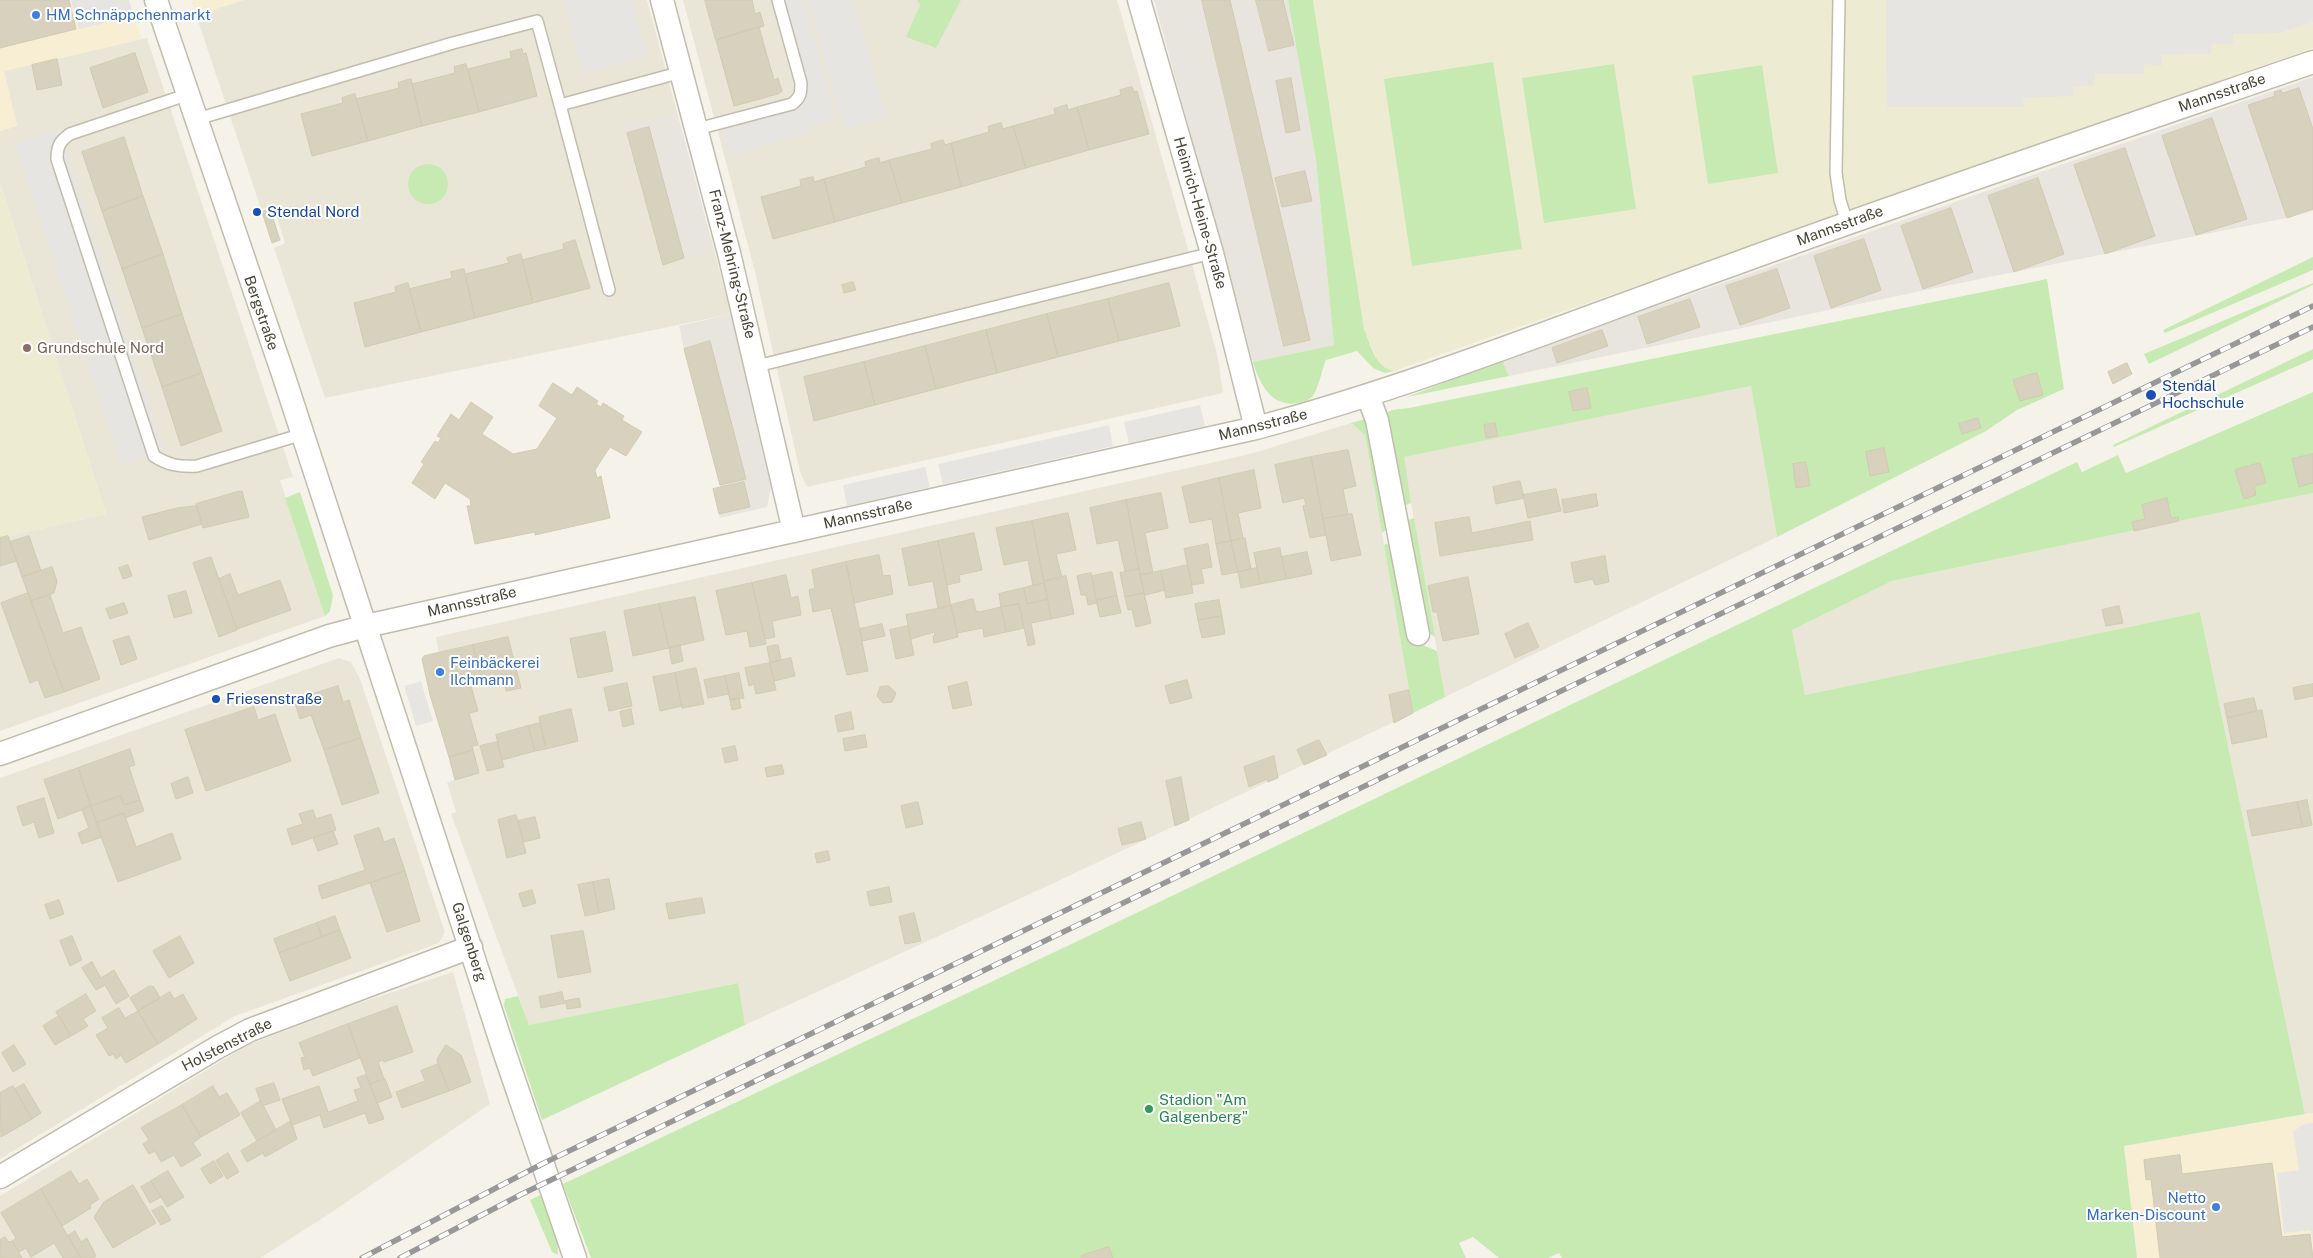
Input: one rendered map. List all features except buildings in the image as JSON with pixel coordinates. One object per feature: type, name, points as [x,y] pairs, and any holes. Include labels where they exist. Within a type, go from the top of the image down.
[{"type":"street","name":"Bergstraße","points":[[156,0],[366,626]]},
{"type":"street","name":"Franz-Mehring-Straße","points":[[662,0],[757,366],[794,531]]},
{"type":"street","name":"Heinrich-Heine-Straße","points":[[1139,0],[1212,253],[1256,428]]},
{"type":"street","name":"Mannsstraße","points":[[366,626],[1256,428],[1368,396],[1848,223],[2313,62]]},
{"type":"street","points":[[1368,396],[1377,420],[1418,634]]},
{"type":"street","points":[[0,754],[329,636],[366,626]]},
{"type":"street","name":"Galgenberg","points":[[366,626],[522,1106],[575,1258]]},
{"type":"street","name":"Holstenstraße","points":[[0,1177],[185,1066],[250,1030],[471,947]]},
{"type":"lane","points":[[697,129],[792,104],[798,99],[801,94],[801,83],[778,0]]},
{"type":"lane","points":[[1839,0],[1836,173],[1840,200],[1848,223]]},
{"type":"lane","points":[[197,119],[453,43],[537,21],[609,290]]},
{"type":"lane","points":[[560,105],[682,72]]},
{"type":"lane","points":[[189,94],[70,134],[61,141],[57,149],[58,159],[154,456],[166,464],[181,467],[197,466],[303,434]]},
{"type":"lane","points":[[757,366],[1212,253]]},
{"type":"shaded area","points":[[0,0],[129,0],[142,39],[4,71],[17,126],[0,131]]},
{"type":"shaded area","points":[[71,0],[129,0],[134,16],[79,29]]},
{"type":"shaded area","points":[[191,0],[244,0],[196,15]]},
{"type":"shaded area","points":[[244,0],[647,0],[677,112],[625,126],[663,264],[714,250],[731,314],[325,398],[274,248],[285,243],[273,206],[261,209],[196,15]]},
{"type":"shaded area","points":[[563,0],[632,0],[647,56],[583,74]]},
{"type":"shaded area","points":[[683,0],[1117,0],[1218,358],[1223,393],[807,487],[800,472],[755,272]]},
{"type":"shaded area","points":[[770,0],[804,0],[836,119],[809,127],[810,133],[729,155],[719,117],[798,96]]},
{"type":"shaded area","points":[[808,0],[854,0],[886,118],[844,130]]},
{"type":"shaded area","points":[[1154,0],[1288,0],[1316,160],[1334,345],[1253,362]]},
{"type":"shaded area","points":[[1313,0],[2313,0],[2313,48],[1394,371],[1386,370],[1378,362],[1364,329]]},
{"type":"shaded area","points":[[1886,0],[2313,0],[2313,22],[2280,33],[2233,34],[2233,44],[2212,44],[2211,54],[2162,55],[2162,66],[2144,64],[2144,74],[2095,74],[2094,85],[2073,87],[2073,96],[2023,98],[2024,107],[1887,107]]},
{"type":"shaded area","points":[[147,38],[293,477],[280,480],[325,616],[0,731],[0,538],[106,514],[0,182],[0,131],[17,126],[4,71]]},
{"type":"shaded area","points":[[2313,77],[2313,211],[2287,218],[1509,376],[1502,360]]},
{"type":"shaded area","points":[[677,112],[714,250],[663,265],[625,125]]},
{"type":"shaded area","points":[[59,129],[165,451],[121,466],[15,143]]},
{"type":"shaded area","name":"Grundschule Nord","points":[[0,182],[106,514],[0,538]]},
{"type":"shaded area","points":[[731,314],[771,488],[767,507],[720,518],[713,489],[720,487],[679,326]]},
{"type":"shaded area","points":[[1751,386],[1777,537],[1445,697],[1403,457]]},
{"type":"shaded area","points":[[1200,405],[1205,426],[1129,443],[1124,422]]},
{"type":"shaded area","points":[[1351,423],[1365,435],[1413,713],[1056,882],[745,1025],[737,983],[529,1025],[451,814],[456,812],[447,783],[455,779],[430,695],[422,659],[424,656],[439,652],[436,637],[1250,454]]},
{"type":"shaded area","points":[[1109,425],[1113,446],[943,484],[938,464]]},
{"type":"shaded area","points":[[925,467],[930,487],[847,506],[843,485]]},
{"type":"shaded area","points":[[2313,493],[2313,1113],[2305,1114],[2200,612],[1805,695],[1792,630],[1892,581]]},
{"type":"shaded area","points":[[339,658],[351,662],[360,679],[445,932],[439,943],[235,1016],[0,1159],[0,778]]},
{"type":"shaded area","points":[[421,681],[433,721],[416,726],[404,686]]},
{"type":"shaded area","points":[[453,972],[490,1104],[326,1216],[260,1258],[0,1258],[0,1196],[246,1046],[341,1009]]},
{"type":"shaded area","points":[[2313,1113],[2313,1258],[2137,1258],[2124,1146]]},
{"type":"shaded area","points":[[2313,1123],[2313,1244],[2311,1230],[2284,1233],[2277,1173],[2299,1170],[2293,1131],[2305,1124]]},
{"type":"green space","points":[[917,0],[961,0],[936,48],[906,37],[920,5]]},
{"type":"green space","points":[[1288,0],[1313,0],[1364,329],[1378,361],[1394,371],[1385,373],[1373,368],[1357,351],[1326,360],[1312,397],[1297,403],[1280,402],[1273,397],[1259,378],[1253,362],[1334,345],[1316,160]]},
{"type":"green space","points":[[1493,62],[1522,249],[1412,266],[1384,79]]},
{"type":"green space","points":[[1614,64],[1636,209],[1544,223],[1522,78]]},
{"type":"green space","points":[[1762,65],[1778,173],[1708,184],[1692,76]]},
{"type":"green space","points":[[424,164],[432,164],[439,167],[445,173],[448,184],[445,195],[439,201],[432,204],[424,204],[417,201],[411,195],[408,188],[408,180],[411,173],[417,167]]},
{"type":"green space","points":[[2313,257],[2313,270],[2165,333],[2163,330]]},
{"type":"green space","points":[[2047,279],[2064,389],[2017,410],[1986,431],[1777,537],[1751,386],[1404,457],[1411,503],[1406,505],[1397,479],[1386,413],[1392,410]]},
{"type":"green space","points":[[2313,283],[2313,285],[2149,364],[2144,354]]},
{"type":"green space","points":[[2313,349],[2313,359],[2114,447],[2113,445]]},
{"type":"green space","points":[[1502,360],[1509,376],[1407,397]]},
{"type":"green space","points":[[2313,392],[2313,493],[1892,581],[1792,630],[1805,695],[2200,612],[2305,1114],[2124,1146],[2137,1258],[1562,1258],[1559,1253],[1548,1258],[1499,1258],[1473,1237],[1459,1243],[1466,1258],[591,1258],[563,1184],[1082,939],[2077,462],[2082,472],[2118,455],[2126,473]]},
{"type":"green space","points":[[1365,419],[1369,422],[1387,529],[1382,533],[1365,435],[1351,423]]},
{"type":"green space","points":[[300,492],[333,595],[330,611],[325,616],[285,498]]},
{"type":"green space","points":[[1414,518],[1435,637],[1428,632],[1408,520]]},
{"type":"green space","points":[[1393,541],[1418,643],[1437,651],[1445,697],[1413,713],[1384,545]]},
{"type":"green space","points":[[738,983],[745,1025],[542,1120],[504,1006],[505,999],[518,996],[529,1025]]},
{"type":"green space","points":[[540,1195],[557,1240],[558,1255],[552,1252],[530,1200]]},
{"type":"railway","points":[[362,1258],[542,1164],[2313,306]]},
{"type":"railway","points":[[400,1258],[522,1194],[2313,327]]},
{"type":"place","name":"HM Schnäppchenmarkt","points":[[36,15]]},
{"type":"place","name":"Stendal Nord","points":[[257,212]]},
{"type":"place","name":"Grundschule Nord","points":[[27,348]]},
{"type":"place","name":"Stendal Hochschule","points":[[2151,395]]},
{"type":"place","name":"Feinbäckerei Ilchmann","points":[[440,672]]},
{"type":"place","name":"Friesenstraße","points":[[216,699]]},
{"type":"place","name":"Stadion \"Am Galgenberg\"","points":[[1149,1109]]},
{"type":"place","name":"Netto Marken-Discount","points":[[2216,1207]]}]
